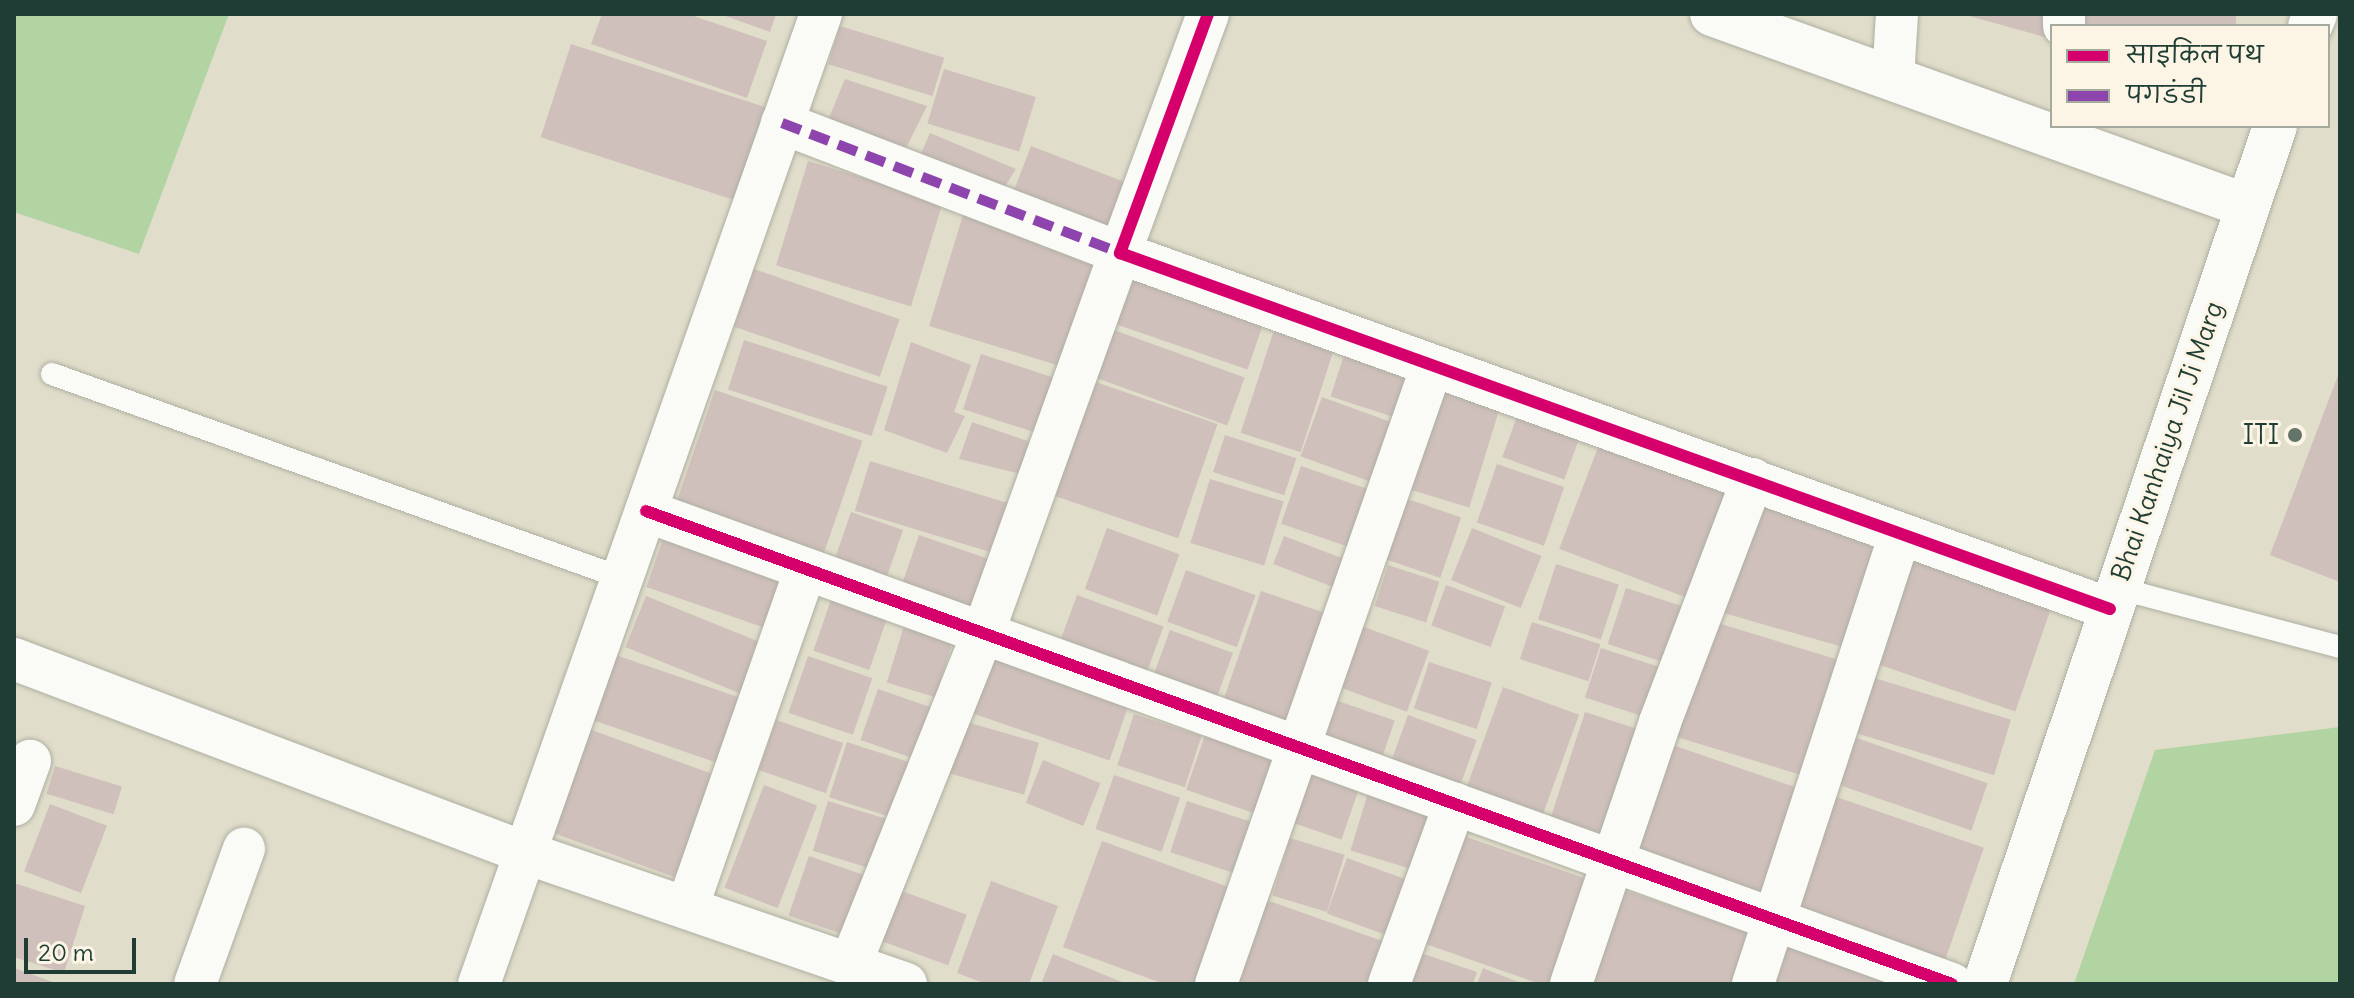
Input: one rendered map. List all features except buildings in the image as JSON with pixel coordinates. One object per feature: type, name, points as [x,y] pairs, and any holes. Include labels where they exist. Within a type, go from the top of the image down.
[{"type":"street","points":[[479,984],[821,14]]},
{"type":"street","points":[[850,965],[983,633],[1208,14]]},
{"type":"street","points":[[1893,79],[1897,14]]},
{"type":"street","points":[[1726,16],[1893,79],[2056,131],[2247,206]]},
{"type":"street","points":[[782,123],[1120,253],[1900,534],[2114,598]]},
{"type":"street","name":"Bhai Kanhaiya Jil Ji Marg","points":[[1985,984],[2274,128]]},
{"type":"street","points":[[1216,984],[1432,366]]},
{"type":"street","points":[[1571,984],[1660,722],[1753,479]]},
{"type":"street","points":[[646,511],[1952,984]]},
{"type":"street","points":[[1753,984],[1900,534]]},
{"type":"street","points":[[687,908],[806,569]]},
{"type":"street","points":[[14,659],[526,853],[906,984]]},
{"type":"street","points":[[14,805],[30,761]]},
{"type":"street","points":[[1389,984],[1455,804]]},
{"type":"street","points":[[195,984],[244,849]]},
{"type":"lane","points":[[52,374],[622,578]]},
{"type":"lane","points":[[2114,598],[2340,647]]},
{"type":"green space","points":[[14,14],[229,14],[139,254],[14,212]]},
{"type":"green space","points":[[2340,727],[2340,984],[2074,984],[2155,750]]},
{"type":"marked path","points":[[782,123],[1120,253]]},
{"type":"cycle path","points":[[1208,14],[1120,253],[2110,609]]},
{"type":"cycle path","points":[[646,511],[1952,984]]},
{"type":"place","name":"ITI","points":[[2295,435]]}]
